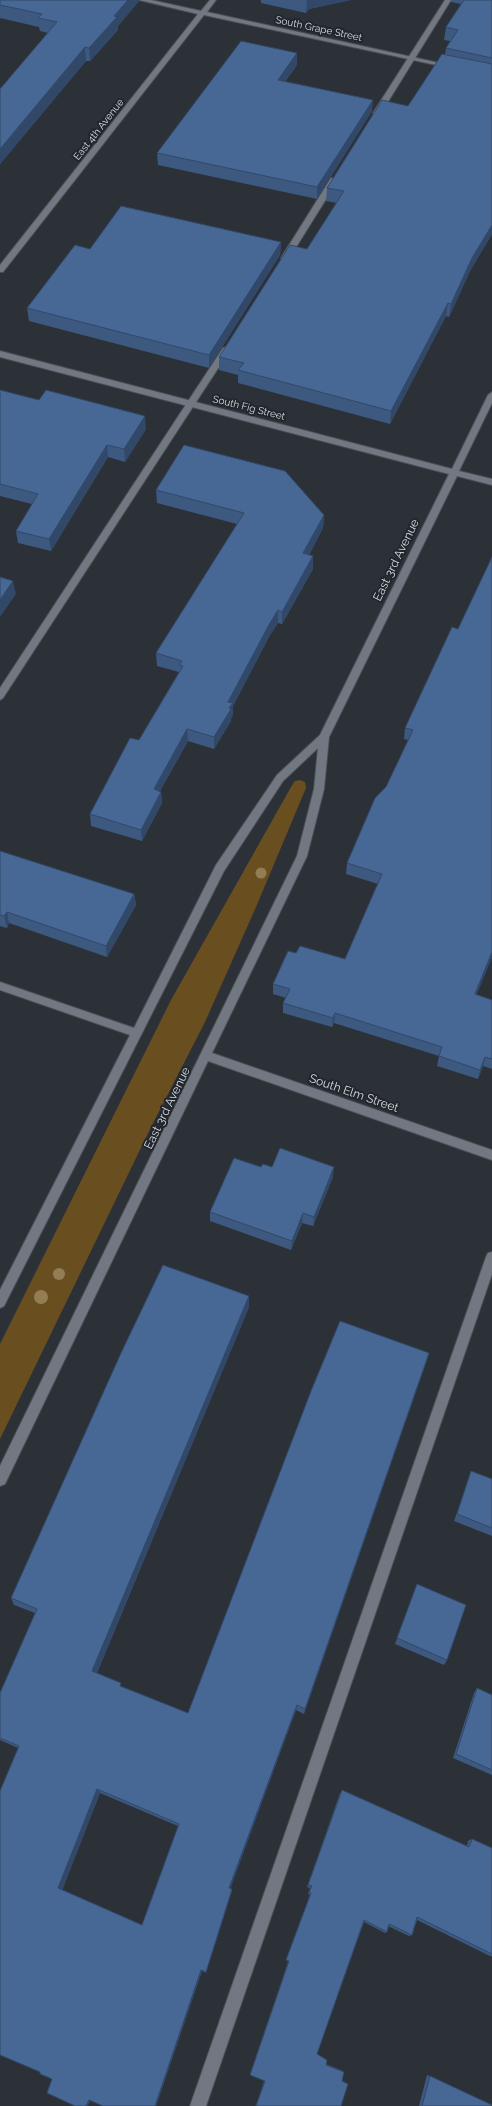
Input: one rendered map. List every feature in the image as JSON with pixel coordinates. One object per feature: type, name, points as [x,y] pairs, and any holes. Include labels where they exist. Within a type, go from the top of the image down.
[{"type":"street","name":"South Grape Street","points":[[142,0],[456,67]]},
{"type":"street","name":"East 4th Avenue","points":[[0,270],[202,13],[214,0]]},
{"type":"street","points":[[373,119],[448,0]]},
{"type":"street","points":[[282,262],[340,172]]},
{"type":"street","points":[[0,696],[230,344]]},
{"type":"street","name":"South Fig Street","points":[[0,354],[492,482]]},
{"type":"street","name":"East 3rd Avenue","points":[[0,1480],[207,1056],[302,856],[319,789],[324,737],[492,395]]},
{"type":"street","name":"East 3rd Avenue","points":[[0,1302],[220,868],[280,778],[324,737]]},
{"type":"street","points":[[0,986],[136,1033]]},
{"type":"street","name":"South Elm Street","points":[[207,1056],[492,1155]]},
{"type":"street","points":[[198,2106],[492,1256]]},
{"type":"shaded area","points":[[300,780],[305,782],[306,788],[256,907],[205,1022],[151,1127],[0,1439],[0,1344],[171,1000],[291,787],[295,781]]},
{"type":"building","points":[[0,0],[128,0],[114,16],[117,17],[89,48],[85,47],[0,149],[0,89],[57,22],[38,18],[42,14],[0,5]]},
{"type":"building","points":[[464,0],[492,0],[492,58],[446,48],[458,30],[446,27]]},
{"type":"building","points":[[241,41],[297,53],[278,80],[373,100],[317,187],[157,153]]},
{"type":"building","points":[[442,54],[492,64],[492,225],[472,258],[451,304],[448,303],[391,411],[238,370],[244,363],[219,357],[290,245],[307,249],[344,191],[327,188],[382,100],[408,106]]},
{"type":"building","points":[[121,206],[281,242],[209,355],[27,308],[75,245],[90,249]]},
{"type":"building","points":[[0,390],[39,400],[46,390],[145,416],[124,449],[107,445],[49,539],[16,531],[38,494],[0,484]]},
{"type":"building","points":[[184,445],[285,471],[324,515],[303,553],[313,556],[282,612],[278,610],[270,623],[228,702],[233,703],[229,708],[231,709],[214,737],[187,729],[154,789],[161,792],[141,830],[90,814],[130,738],[139,740],[183,666],[179,665],[182,661],[156,653],[244,513],[156,490]]},
{"type":"building","points":[[492,557],[492,952],[475,994],[492,1000],[492,1059],[485,1057],[480,1070],[439,1056],[442,1047],[335,1013],[333,1018],[283,1003],[290,989],[273,984],[288,951],[296,953],[300,946],[345,959],[382,874],[347,863],[375,798],[386,787],[413,730],[405,728],[452,627],[458,629]]},
{"type":"building","points":[[0,577],[13,581],[0,600]]},
{"type":"building","points":[[0,851],[134,894],[106,946],[7,912],[4,916],[0,915]]},
{"type":"building","points":[[280,1148],[334,1167],[314,1217],[303,1213],[292,1241],[210,1212],[234,1158],[261,1167],[263,1164],[272,1167]]},
{"type":"building","points":[[163,1265],[249,1296],[92,1671],[121,1683],[120,1686],[188,1713],[311,1391],[340,1321],[429,1353],[305,1709],[297,1705],[229,1888],[232,1889],[206,1972],[201,1970],[155,2106],[103,2106],[89,2100],[86,2106],[75,2106],[47,2093],[52,2079],[40,2074],[40,2072],[0,2055],[0,1791],[19,1746],[0,1738],[0,1693],[37,1609],[11,1598],[121,1353]],"holes":[[[97,1789],[179,1824],[142,1925],[58,1888]]]},
{"type":"building","points":[[471,1471],[492,1479],[492,1528],[457,1514]]},
{"type":"building","points":[[417,1584],[466,1605],[447,1660],[397,1638]]},
{"type":"building","points":[[477,1688],[492,1695],[492,1770],[456,1754]]},
{"type":"building","points":[[342,1790],[469,1847],[472,1839],[492,1848],[492,1954],[417,1917],[412,1935],[389,1924],[387,1932],[364,1920],[317,2054],[327,2060],[326,2065],[344,2072],[342,2081],[348,2084],[341,2106],[256,2106],[265,2081],[250,2075],[289,1961],[286,1960],[311,1893],[309,1892],[312,1886],[308,1885]]},
{"type":"building","points":[[430,2076],[492,2105],[492,2106],[422,2106]]}]
